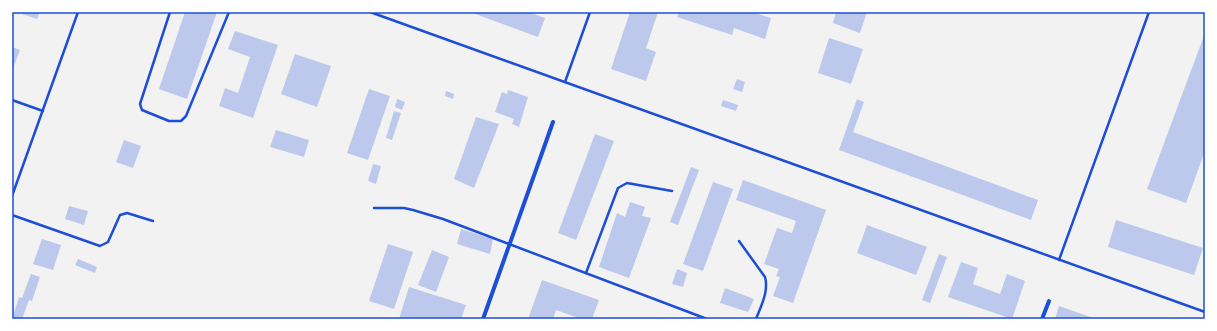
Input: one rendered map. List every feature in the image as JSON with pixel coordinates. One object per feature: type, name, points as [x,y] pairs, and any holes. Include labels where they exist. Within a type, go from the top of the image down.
[{"type":"street","points":[[483,319],[553,122]]},
{"type":"street","points":[[1042,319],[1049,301]]},
{"type":"lane","points":[[12,196],[78,12]]},
{"type":"lane","points":[[170,12],[140,104],[142,110],[170,121],[181,121],[186,116],[229,12]]},
{"type":"lane","points":[[370,12],[1205,312]]},
{"type":"lane","points":[[565,82],[590,12]]},
{"type":"lane","points":[[1059,260],[1148,12]]},
{"type":"lane","points":[[12,100],[42,111]]},
{"type":"lane","points":[[586,273],[618,188],[627,183],[672,191]]},
{"type":"lane","points":[[374,208],[404,208],[443,219],[707,319]]},
{"type":"lane","points":[[12,215],[100,246],[108,242],[120,215],[127,213],[152,221]]},
{"type":"lane","points":[[739,241],[765,277],[767,283],[767,289],[756,319]]},
{"type":"building","points":[[23,12],[40,12],[37,19],[22,14]]},
{"type":"building","points":[[185,12],[217,12],[187,99],[159,89]]},
{"type":"building","points":[[470,12],[528,12],[545,18],[538,37]]},
{"type":"building","points":[[630,12],[658,12],[646,48],[656,52],[646,81],[611,69]]},
{"type":"building","points":[[679,12],[752,12],[771,18],[765,39],[734,28],[732,35],[677,17]]},
{"type":"building","points":[[836,12],[867,12],[860,33],[833,23]]},
{"type":"building","points":[[235,31],[278,45],[253,118],[219,106],[225,88],[238,93],[250,57],[228,49]]},
{"type":"building","points":[[1205,33],[1205,151],[1186,203],[1147,189]]},
{"type":"building","points":[[829,38],[863,49],[851,84],[818,73]]},
{"type":"building","points":[[12,47],[20,50],[12,71]]},
{"type":"building","points":[[295,54],[331,66],[317,107],[281,94]]},
{"type":"building","points":[[737,79],[745,82],[742,92],[733,89]]},
{"type":"building","points":[[369,89],[390,96],[368,160],[347,153]]},
{"type":"building","points":[[508,90],[528,97],[519,127],[512,124],[514,119],[495,112],[502,92],[507,94]]},
{"type":"building","points":[[446,91],[454,94],[453,99],[445,96]]},
{"type":"building","points":[[397,99],[405,102],[402,110],[395,107]]},
{"type":"building","points":[[857,99],[864,102],[853,132],[1038,200],[1031,220],[839,150]]},
{"type":"building","points":[[723,100],[738,105],[736,111],[721,106]]},
{"type":"building","points":[[394,111],[401,113],[392,140],[386,138]]},
{"type":"building","points":[[476,117],[499,124],[474,188],[454,179]]},
{"type":"building","points":[[276,130],[309,140],[304,157],[270,147]]},
{"type":"building","points":[[595,134],[614,141],[576,240],[558,233]]},
{"type":"building","points":[[124,140],[141,146],[133,168],[116,162]]},
{"type":"building","points":[[373,164],[381,166],[376,184],[368,181]]},
{"type":"building","points":[[691,167],[699,170],[678,225],[670,222]]},
{"type":"building","points":[[743,180],[826,210],[793,303],[773,296],[780,277],[776,276],[779,269],[764,264],[777,228],[792,233],[796,221],[736,200]]},
{"type":"building","points":[[713,182],[733,189],[703,271],[683,264]]},
{"type":"building","points":[[630,202],[645,207],[642,216],[651,218],[629,278],[599,267],[617,213],[625,217]]},
{"type":"building","points":[[69,206],[88,211],[84,225],[65,219]]},
{"type":"building","points":[[1116,220],[1203,248],[1194,275],[1108,247]]},
{"type":"building","points":[[867,225],[927,247],[916,275],[857,253]]},
{"type":"building","points":[[461,229],[493,239],[490,254],[457,244]]},
{"type":"building","points":[[42,239],[61,245],[53,270],[33,264]]},
{"type":"building","points":[[388,244],[413,252],[394,309],[369,301]]},
{"type":"building","points":[[432,250],[449,257],[436,292],[418,285]]},
{"type":"building","points":[[939,254],[947,257],[930,303],[922,300]]},
{"type":"building","points":[[78,259],[97,267],[95,273],[75,265]]},
{"type":"building","points":[[961,262],[978,268],[973,284],[1000,294],[1007,274],[1025,281],[1012,319],[948,297]]},
{"type":"building","points":[[677,269],[687,273],[683,287],[672,284]]},
{"type":"building","points":[[31,274],[40,277],[32,301],[29,300],[22,319],[12,319],[19,297],[22,298]]},
{"type":"building","points":[[542,280],[599,300],[592,319],[581,319],[556,310],[553,319],[528,319]]},
{"type":"building","points":[[409,287],[466,305],[461,319],[399,319]]},
{"type":"building","points":[[725,288],[754,299],[748,312],[720,303]]},
{"type":"building","points":[[1059,306],[1096,319],[1055,319]]}]
